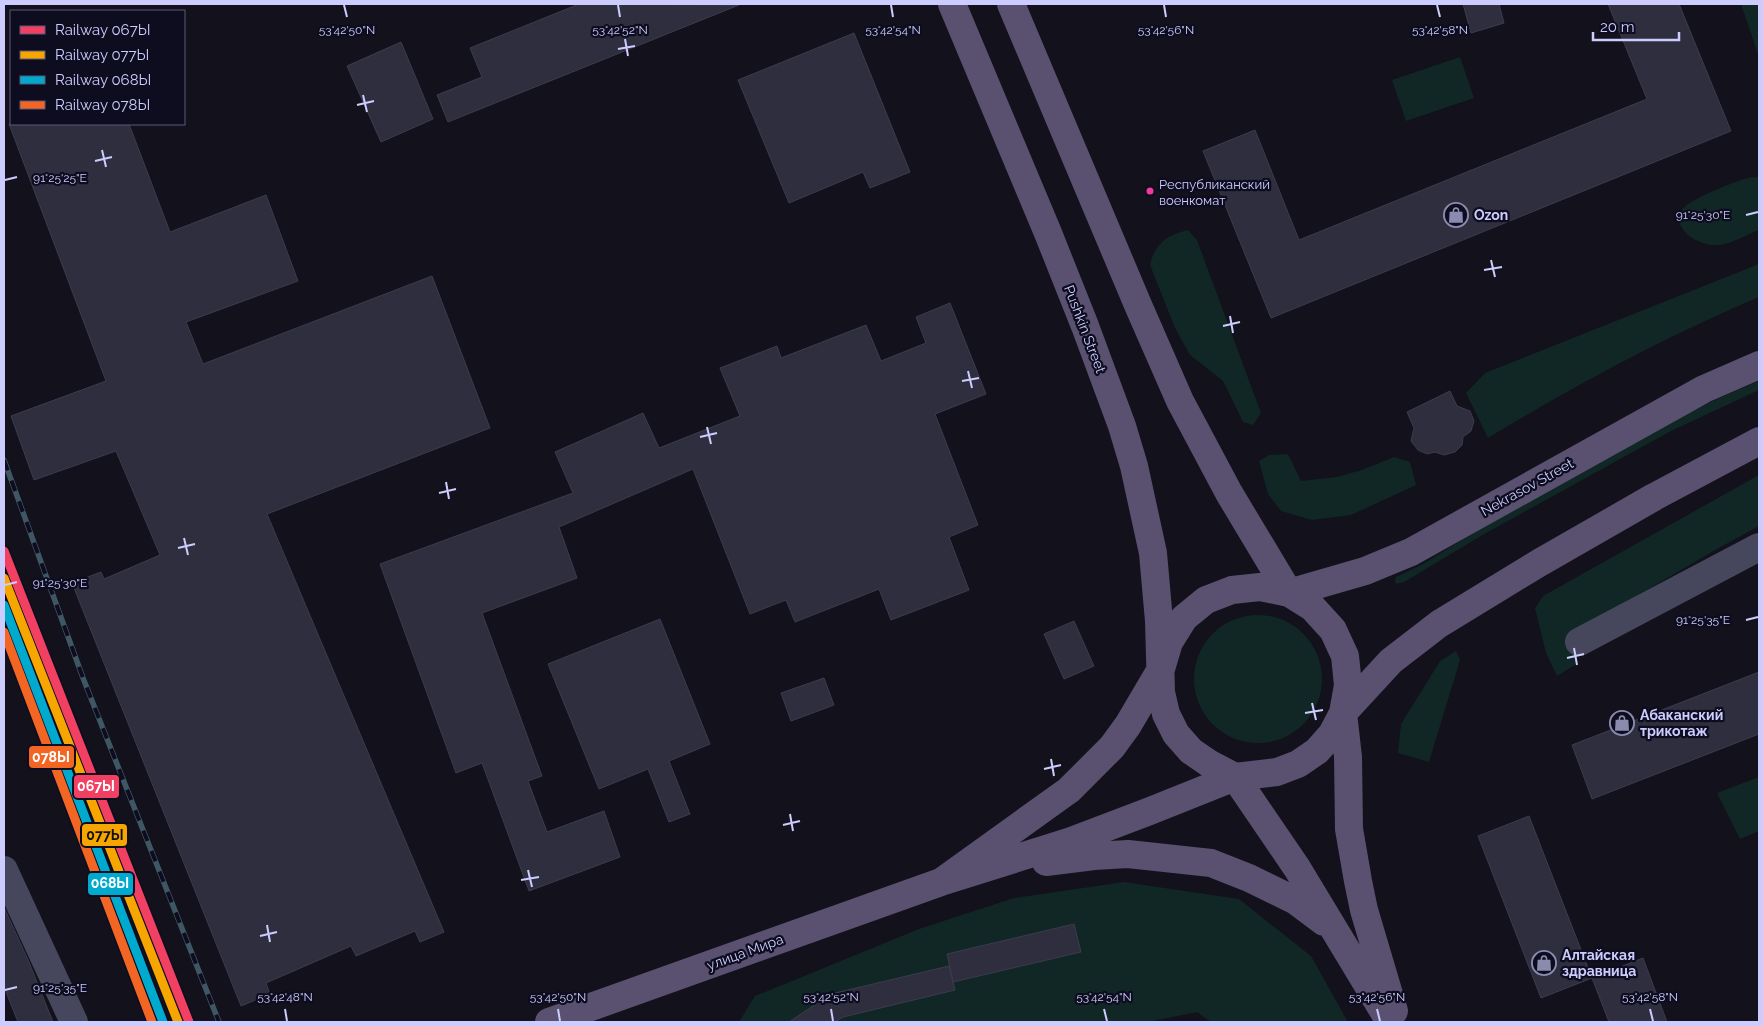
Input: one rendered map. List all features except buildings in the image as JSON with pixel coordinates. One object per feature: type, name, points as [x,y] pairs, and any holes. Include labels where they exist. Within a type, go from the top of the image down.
[{"type":"main road","name":"Pushkin Street","points":[[952,4],[1048,232],[1122,426],[1134,466],[1153,554],[1161,669]]},
{"type":"main road","points":[[1011,4],[1180,401],[1229,493],[1289,594]]},
{"type":"main road","name":"Nekrasov Street","points":[[1289,594],[1366,571],[1411,552],[1704,390],[1759,365]]},
{"type":"main road","points":[[941,882],[1071,841],[1235,777],[1276,772],[1298,764],[1317,751],[1332,734],[1343,713],[1391,661],[1439,624],[1637,506],[1759,441]]},
{"type":"main road","points":[[941,882],[1069,790],[1112,746],[1128,725],[1161,669],[1169,642],[1184,618],[1206,600],[1232,590],[1260,587],[1289,594],[1313,608],[1333,630],[1345,656],[1348,685],[1343,713],[1348,757],[1350,829],[1364,910],[1397,1022]]},
{"type":"main road","points":[[1161,669],[1161,692],[1166,714],[1176,734],[1191,751],[1210,764],[1235,777],[1292,860],[1390,1022]]},
{"type":"main road","points":[[941,882],[1086,856],[1128,854],[1175,858],[1211,863],[1249,878],[1296,901],[1336,932]]},
{"type":"main road","name":"улица Мира","points":[[549,1022],[941,882]]},
{"type":"street","points":[[1579,642],[1759,547]]},
{"type":"street","points":[[4,870],[74,1022]]},
{"type":"green space","points":[[1741,4],[1759,4],[1759,57]]},
{"type":"green space","points":[[1460,57],[1474,98],[1406,121],[1392,80]]},
{"type":"green space","points":[[1759,177],[1759,230],[1734,241],[1712,245],[1690,236],[1680,225],[1679,218],[1682,210],[1693,201],[1723,187],[1748,178]]},
{"type":"green space","points":[[1188,230],[1197,240],[1261,413],[1253,425],[1243,422],[1223,381],[1190,355],[1175,328],[1150,265],[1155,251],[1163,241],[1174,234]]},
{"type":"green space","points":[[1759,264],[1759,297],[1689,328],[1621,363],[1554,399],[1488,438],[1466,393],[1485,373]]},
{"type":"green space","points":[[1759,381],[1759,390],[1671,431],[1486,533],[1404,582],[1396,584],[1396,577],[1423,564],[1650,432],[1719,398]]},
{"type":"green space","points":[[1288,454],[1301,481],[1337,477],[1362,470],[1394,457],[1410,462],[1416,485],[1351,515],[1312,520],[1281,511],[1268,494],[1259,461],[1269,455]]},
{"type":"green space","points":[[1759,475],[1759,526],[1573,633],[1575,665],[1557,676],[1546,653],[1535,608],[1543,596]]},
{"type":"green space","points":[[1258,615],[1282,620],[1303,634],[1317,655],[1322,679],[1317,703],[1303,724],[1282,738],[1258,743],[1234,738],[1213,724],[1199,703],[1194,679],[1199,655],[1213,634],[1234,620]]},
{"type":"green space","points":[[1456,651],[1460,660],[1429,762],[1398,753],[1401,724],[1440,661]]},
{"type":"green space","points":[[1759,777],[1759,831],[1740,839],[1717,793]]},
{"type":"green space","points":[[1124,882],[1239,899],[1311,956],[1348,1022],[1211,1022],[1197,1012],[1148,1022],[739,1022],[755,996],[919,929],[1014,898]]},
{"type":"railway","points":[[4,460],[83,678],[219,1022]]},
{"type":"rail line","name":"067Ы","points":[[4,551],[189,1022]]},
{"type":"rail line","name":"077Ы","points":[[4,578],[178,1022]]},
{"type":"rail line","name":"068Ы","points":[[4,605],[163,1022]]},
{"type":"rail line","name":"078Ы","points":[[4,632],[152,1022]]},
{"type":"place","name":"Республиканский военкомат","points":[[1150,191]]},
{"type":"place","name":"Ozon","points":[[1456,215]]},
{"type":"place","name":"Абаканский трикотаж","points":[[1622,723]]},
{"type":"place","name":"Алтайская здравница","points":[[1544,963]]}]
